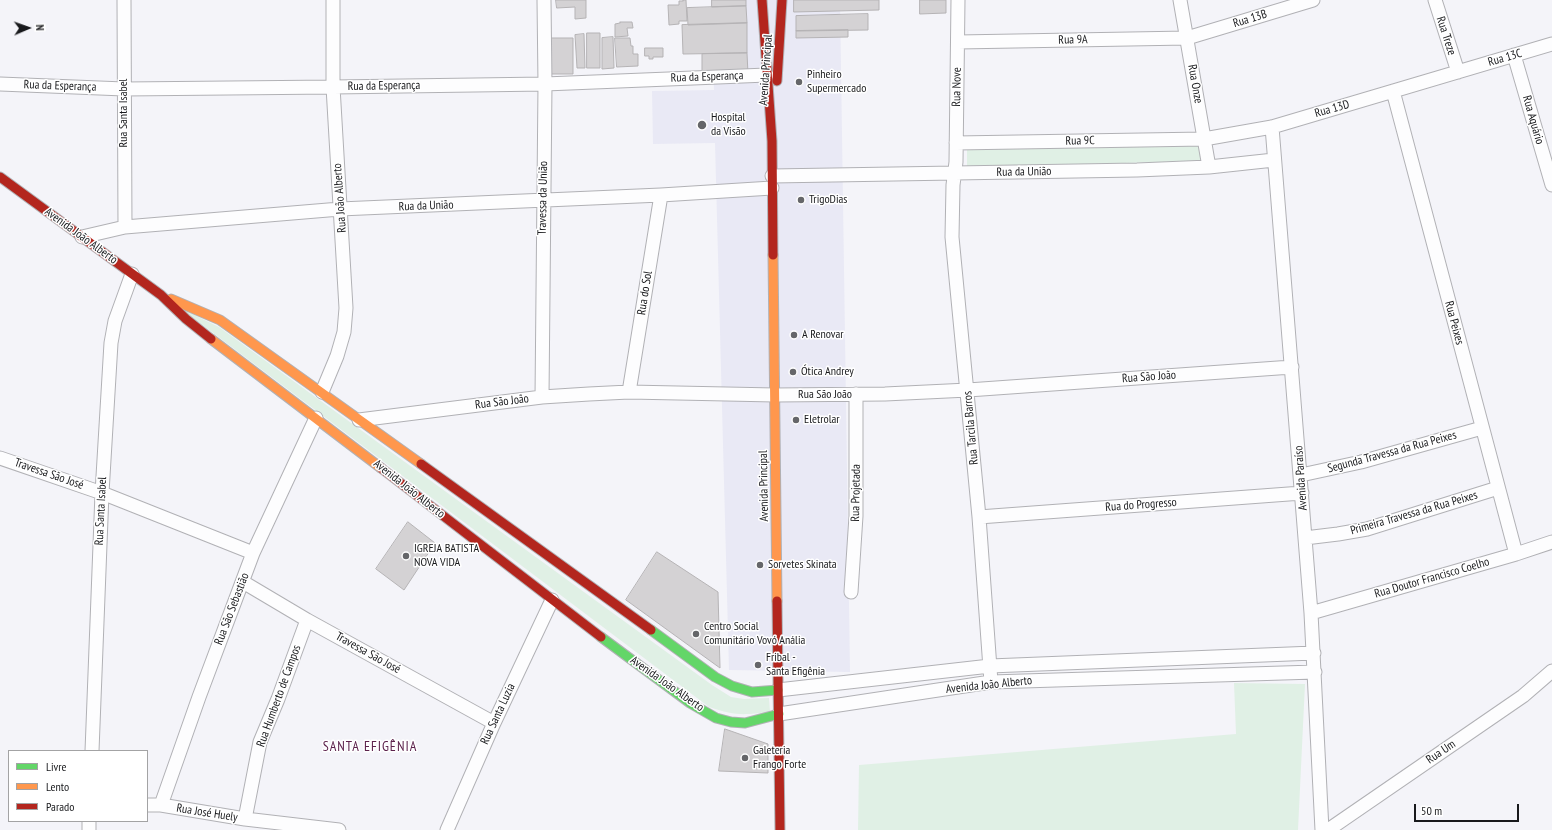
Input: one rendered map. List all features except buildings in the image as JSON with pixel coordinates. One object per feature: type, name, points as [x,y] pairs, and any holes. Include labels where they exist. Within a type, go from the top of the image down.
[{"type":"street","name":"Rua Santa Isabel","points":[[124,0],[125,227]]},
{"type":"street","name":"Rua João Alberto","points":[[322,392],[337,356],[344,332],[346,308],[333,87],[333,0]]},
{"type":"street","name":"Travessa da União","points":[[542,396],[545,84],[544,0]]},
{"type":"street","name":"Avenida Principal","points":[[762,0],[772,141]]},
{"type":"street","name":"Avenida Principal","points":[[780,830],[772,141],[782,0]]},
{"type":"street","name":"Rua Nove","points":[[954,174],[956,162],[958,0]]},
{"type":"street","name":"Rua Onze","points":[[1180,0],[1209,167]]},
{"type":"street","name":"Rua 13B","points":[[1187,38],[1312,0]]},
{"type":"street","name":"Rua Treze","points":[[1435,0],[1458,72]]},
{"type":"street","name":"Rua 9A","points":[[958,42],[1187,38]]},
{"type":"street","name":"Rua 13C","points":[[1458,72],[1552,44]]},
{"type":"street","name":"Rua Aquário","points":[[1514,55],[1552,185]]},
{"type":"street","name":"Rua 13D","points":[[1204,139],[1272,127],[1458,72]]},
{"type":"street","name":"Rua da Esperança","points":[[0,84],[124,89],[333,87],[545,84],[767,75]]},
{"type":"street","name":"Rua Peixes","points":[[1393,91],[1516,554]]},
{"type":"street","name":"Avenida Paraíso","points":[[1272,127],[1301,475],[1314,654],[1322,830]]},
{"type":"street","name":"Rua 9C","points":[[956,143],[1204,139]]},
{"type":"street","name":"Rua da União","points":[[82,237],[125,227],[340,209],[662,195],[772,182],[954,174],[1209,167],[1274,160]]},
{"type":"street","name":"Rua Tarcila Barros","points":[[954,174],[952,236],[968,390],[991,682]]},
{"type":"street","name":"Avenida João Alberto","points":[[0,176],[161,295],[186,319],[214,342],[316,418],[552,600],[702,710],[730,721],[745,723],[779,714],[991,682],[1315,672]]},
{"type":"street","name":"Rua do Sol","points":[[629,392],[662,195]]},
{"type":"street","name":"Rua Santa Isabel","points":[[92,750],[102,493],[111,343],[115,321],[132,274]]},
{"type":"street","name":"Avenida João Alberto","points":[[161,295],[220,320],[322,392],[715,677],[730,687],[745,692],[756,693],[990,666],[1314,654]]},
{"type":"street","name":"Rua São João","points":[[359,420],[542,396],[629,392],[775,395],[968,390],[1292,367]]},
{"type":"street","name":"Rua Projetada","points":[[851,592],[856,516],[856,394]]},
{"type":"street","name":"Rua São Sebastião","points":[[161,805],[199,697],[253,553],[316,418]]},
{"type":"street","name":"Segunda Travessa da Rua Peixes","points":[[1301,475],[1361,462],[1482,428]]},
{"type":"street","name":"Travessa São José","points":[[0,458],[102,493],[253,553]]},
{"type":"street","name":"Primeira Travessa da Rua Peixes","points":[[1305,538],[1367,529],[1498,488]]},
{"type":"street","name":"Rua do Progresso","points":[[979,517],[1302,493]]},
{"type":"street","name":"Rua Doutor Francisco Coelho","points":[[1311,613],[1516,554],[1552,542]]},
{"type":"street","name":"Travessa São José","points":[[243,582],[307,620],[494,723]]},
{"type":"street","name":"Rua Santa Luzia","points":[[447,830],[494,723],[552,600]]},
{"type":"street","name":"Rua Humberto de Campos","points":[[244,819],[260,742],[307,620]]},
{"type":"street","name":"Rua Um","points":[[1328,830],[1523,696],[1552,671]]},
{"type":"street","name":"Rua José Huely","points":[[148,805],[161,805],[244,819],[339,830]]},
{"type":"shaded area","points":[[711,0],[840,0],[850,672],[729,670],[715,143],[653,144],[652,91],[714,90]]},
{"type":"green space","points":[[1200,145],[1202,161],[967,167],[967,148]]},
{"type":"green space","points":[[180,308],[219,327],[712,685],[731,697],[744,699],[769,698],[770,712],[739,714],[709,707]]},
{"type":"green space","points":[[1234,683],[1305,684],[1298,830],[858,830],[859,765],[1236,734]]},
{"type":"traffic: fast","points":[[651,630],[715,677],[732,686],[752,692],[778,690]]},
{"type":"traffic: fast","points":[[601,637],[690,703],[716,718],[731,722],[745,723],[779,714]]},
{"type":"traffic: slow","points":[[773,255],[777,601]]},
{"type":"traffic: slow","points":[[171,299],[220,320],[421,464]]},
{"type":"traffic: slow","points":[[211,339],[381,468]]},
{"type":"traffic: jam","points":[[762,0],[772,141],[773,255]]},
{"type":"traffic: jam","points":[[777,81],[782,0]]},
{"type":"traffic: jam","points":[[0,177],[161,295],[186,319],[211,339]]},
{"type":"traffic: jam","points":[[421,464],[651,630]]},
{"type":"traffic: jam","points":[[381,468],[601,637]]},
{"type":"traffic: jam","points":[[777,601],[780,830]]},
{"type":"place","name":"Pinheiro Supermercado","points":[[799,82]]},
{"type":"place","name":"Hospital da Visão","points":[[702,125]]},
{"type":"place","name":"TrigoDias","points":[[801,200]]},
{"type":"place","name":"A Renovar","points":[[794,335]]},
{"type":"place","name":"Ótica Andrey","points":[[793,372]]},
{"type":"place","name":"Eletrolar","points":[[796,420]]},
{"type":"place","name":"IGREJA BATISTA NOVA VIDA","points":[[406,556]]},
{"type":"place","name":"Sorvetes Skinata","points":[[760,565]]},
{"type":"place","name":"Centro Social Comunitário Vovó Anália","points":[[696,634]]},
{"type":"place","name":"Fribal - Santa Efigênia","points":[[758,665]]},
{"type":"place","name":"Galeteria Frango Forte","points":[[745,758]]},
{"type":"district","name":"SANTA EFIGÊNIA","points":[[370,747]]}]
